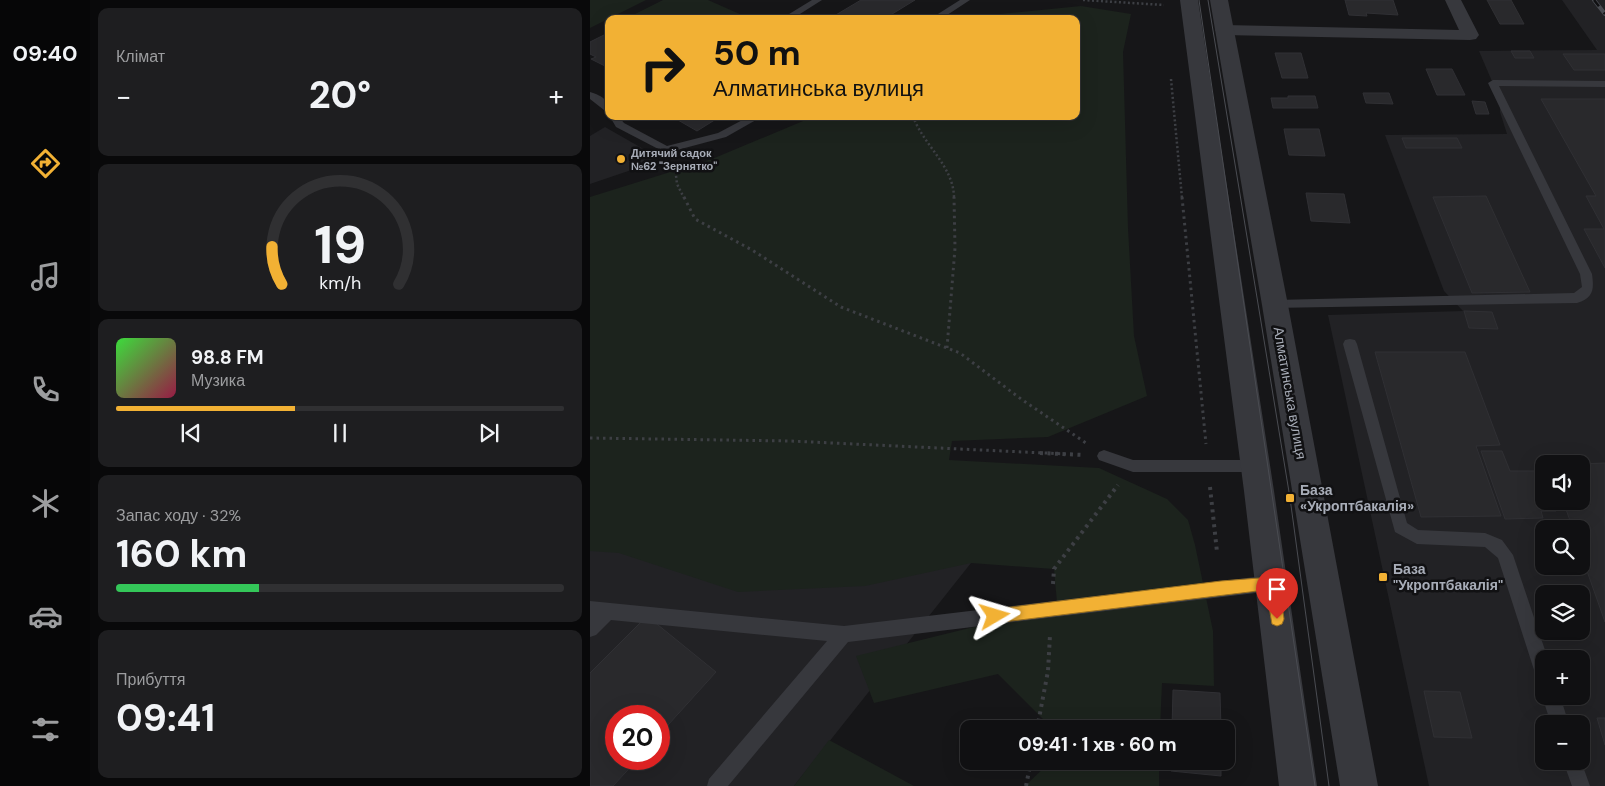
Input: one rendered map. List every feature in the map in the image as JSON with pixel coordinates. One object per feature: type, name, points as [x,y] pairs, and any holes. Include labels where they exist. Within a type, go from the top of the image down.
[{"type":"street","points":[[1189,0],[1272,583],[1298,786]]},
{"type":"street","name":"Алматинська вулиця","points":[[1219,0],[1275,305],[1359,786]]},
{"type":"street","points":[[1224,30],[1470,35],[1454,0]]},
{"type":"lane","points":[[792,15],[818,0]]},
{"type":"lane","points":[[941,15],[966,0]]},
{"type":"lane","points":[[1275,305],[1577,298],[1588,289],[1586,274],[1493,83],[1605,84]]},
{"type":"lane","points":[[590,95],[605,106]]},
{"type":"lane","points":[[590,107],[601,102]]},
{"type":"lane","points":[[616,120],[620,125],[666,150],[722,135],[750,120]]},
{"type":"lane","points":[[1350,344],[1400,527],[1417,537],[1485,540],[1493,542],[1501,548],[1536,650]]},
{"type":"lane","points":[[1104,456],[1133,466],[1254,466]]},
{"type":"lane","points":[[590,609],[844,634],[1272,583]]},
{"type":"lane","points":[[590,629],[608,612]]},
{"type":"lane","points":[[716,786],[844,634]]},
{"type":"lane","points":[[1575,770],[1580,786]]},
{"type":"path","points":[[1084,0],[1164,7],[1163,0]]},
{"type":"path","points":[[1170,76],[1217,552]]},
{"type":"path","points":[[914,120],[954,185],[955,248],[947,348]]},
{"type":"path","points":[[674,166],[677,184],[695,219],[752,250],[841,307],[960,353],[1021,399],[1104,456]]},
{"type":"path","points":[[590,438],[790,441],[1104,456]]},
{"type":"path","points":[[1026,786],[1029,770]]},
{"type":"shaded area","points":[[590,0],[646,0],[616,15],[605,15],[605,20],[590,28]]},
{"type":"shaded area","points":[[663,0],[708,0],[742,15],[637,15],[635,14]]},
{"type":"shaded area","points":[[1562,0],[1605,0],[1605,786],[1429,786],[1328,315],[1463,311],[1444,291],[1385,135],[1507,134],[1500,112],[1500,100],[1479,51],[1597,50]]},
{"type":"shaded area","points":[[1081,6],[1131,14],[1123,52],[1128,228],[1134,336],[1147,396],[1048,437],[952,441],[949,460],[1099,468],[1167,499],[1188,520],[1213,631],[1214,686],[1162,683],[1160,720],[1044,720],[998,674],[874,703],[856,656],[994,622],[1058,614],[1054,569],[971,563],[865,586],[738,592],[619,553],[590,551],[590,197],[712,159],[805,120],[1080,120],[1080,15],[999,15]]},
{"type":"shaded area","name":"Дитячий садок №62 \"Зернятко\"","points":[[605,127],[654,155],[649,164],[590,184],[590,136]]},
{"type":"shaded area","points":[[590,546],[971,563],[794,786],[590,786]]},
{"type":"shaded area","points":[[829,740],[914,786],[794,786]]},
{"type":"shaded area","points":[[1042,770],[1159,770],[1159,786],[1025,786]]},
{"type":"building","points":[[861,0],[915,0],[891,15],[836,15]]},
{"type":"building","points":[[1345,0],[1393,0],[1398,15],[1366,13],[1367,16],[1349,15]]},
{"type":"building","points":[[1487,0],[1511,0],[1524,24],[1500,24]]},
{"type":"building","points":[[605,34],[605,66],[591,59],[596,57],[590,54],[590,42]]},
{"type":"building","points":[[1511,51],[1530,51],[1534,58],[1515,58]]},
{"type":"building","points":[[1275,53],[1301,53],[1308,78],[1282,78]]},
{"type":"building","points":[[1563,54],[1605,54],[1605,70],[1574,70]]},
{"type":"building","points":[[1426,69],[1452,69],[1465,95],[1437,95]]},
{"type":"building","points":[[1363,93],[1389,93],[1393,104],[1366,103]]},
{"type":"building","points":[[1288,96],[1315,96],[1318,108],[1273,108],[1271,98],[1288,98]]},
{"type":"building","points":[[1541,99],[1605,99],[1605,268],[1584,229],[1604,229],[1586,196],[1596,196]]},
{"type":"building","points":[[1472,101],[1485,102],[1489,114],[1476,114]]},
{"type":"building","points":[[678,120],[715,120],[697,131]]},
{"type":"building","points":[[1284,129],[1319,129],[1325,156],[1289,155]]},
{"type":"building","points":[[1402,138],[1457,138],[1462,148],[1406,148]]},
{"type":"building","points":[[1306,193],[1344,194],[1350,223],[1311,221]]},
{"type":"building","points":[[1486,196],[1530,292],[1472,293],[1433,197]]},
{"type":"building","points":[[1464,311],[1492,312],[1498,329],[1469,328]]},
{"type":"building","points":[[1375,352],[1465,352],[1500,445],[1476,446],[1501,516],[1421,517]]},
{"type":"building","points":[[1481,451],[1502,451],[1510,471],[1535,471],[1535,510],[1556,511],[1541,511],[1543,518],[1505,519]]},
{"type":"building","points":[[1605,463],[1605,622],[1588,575],[1590,575],[1590,520],[1570,520],[1566,510],[1590,510],[1590,464]]},
{"type":"building","points":[[647,616],[716,672],[670,723],[670,705],[605,705],[605,770],[628,770],[613,786],[590,786],[590,673]]},
{"type":"building","points":[[1173,690],[1220,693],[1221,720],[1172,720]]},
{"type":"building","points":[[1424,691],[1460,692],[1472,738],[1434,737]]},
{"type":"building","points":[[1597,718],[1605,718],[1605,745]]},
{"type":"building","points":[[1221,770],[1221,776],[1171,771]]},
{"type":"tram line","points":[[1199,0],[1315,786]]},
{"type":"tram line","points":[[1208,0],[1290,498],[1329,786]]},
{"type":"railway","points":[[1594,0],[1605,14]]},
{"type":"place","name":"Дитячий садок №62 \"Зернятко\"","points":[[621,159]]},
{"type":"place","name":"База «Укроптбакалія»","points":[[1290,498]]},
{"type":"place","name":"База \"Укроптбакалія\"","points":[[1383,577]]},
{"type":"route","points":[[995,616],[1272,583],[1277,619]]}]
